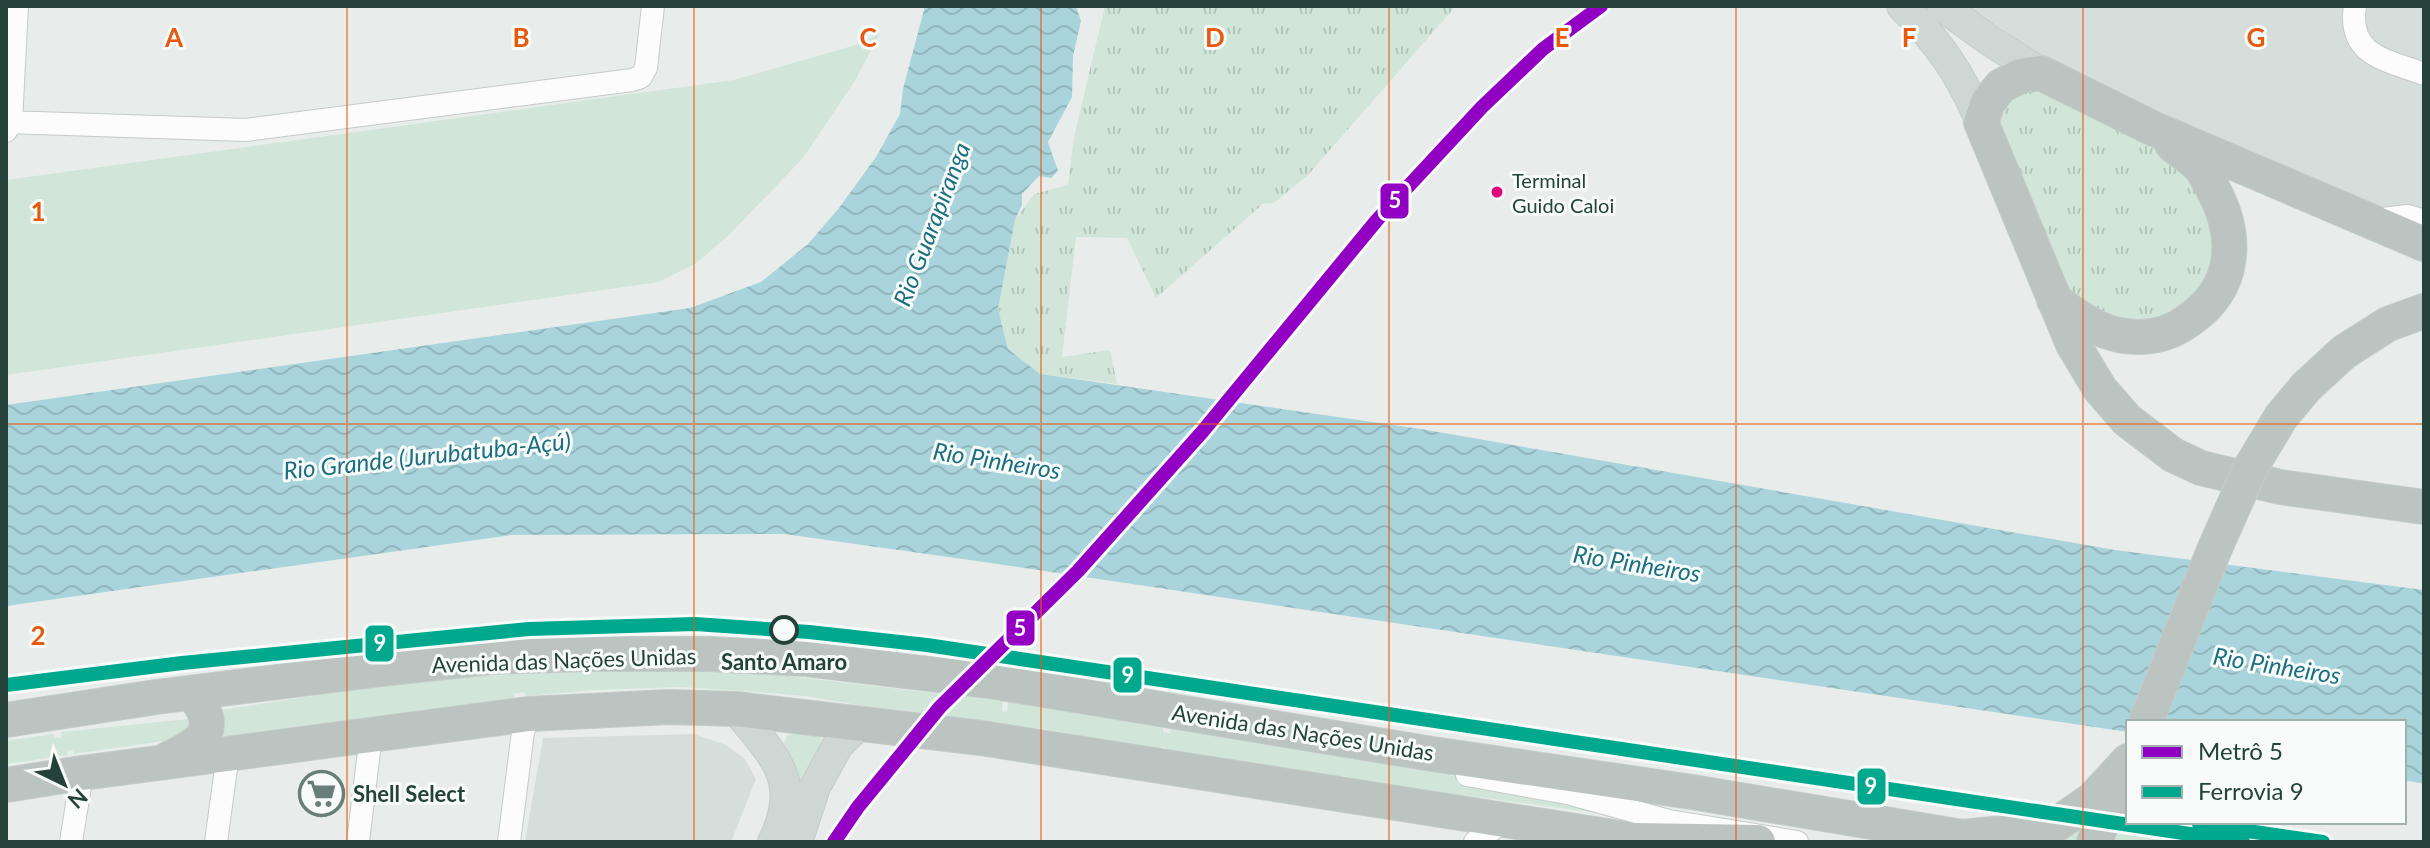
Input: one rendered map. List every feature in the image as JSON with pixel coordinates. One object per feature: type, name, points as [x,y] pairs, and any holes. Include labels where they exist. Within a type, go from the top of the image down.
[{"type":"highway","points":[[2424,244],[2152,128],[2041,73],[2020,76],[2001,86],[1988,102],[1981,122],[2073,344],[2100,389],[2127,420],[2173,455],[2201,468],[2280,487],[2424,507]]},
{"type":"highway","points":[[2054,300],[2084,322],[2117,335],[2163,335],[2197,315],[2210,302],[2228,271],[2230,248],[2227,224],[2219,200],[2201,168],[2152,128]]},
{"type":"highway","points":[[2147,720],[2215,548],[2251,467],[2281,417],[2306,387],[2344,352],[2388,324],[2424,311]]},
{"type":"highway","points":[[2344,352],[2424,330]]},
{"type":"highway","name":"Avenida das Nações Unidas","points":[[6,720],[198,700],[382,669],[491,657],[709,654],[805,659],[996,682],[1962,837],[2057,824],[2093,799],[2126,766]]},
{"type":"highway","points":[[163,762],[193,748],[204,736],[207,720],[198,700]]},
{"type":"highway","points":[[6,785],[529,714],[669,707],[736,709],[981,738],[1640,841],[1758,842]]},
{"type":"highway","points":[[2094,842],[2126,769]]},
{"type":"main road","points":[[1902,6],[1936,41],[1981,122]]},
{"type":"main road","points":[[1942,6],[2041,73]]},
{"type":"main road","points":[[736,709],[782,771],[787,787],[781,825],[773,842]]},
{"type":"main road","points":[[797,842],[815,787],[838,745],[861,723]]},
{"type":"street","points":[[17,6],[8,125],[246,130],[632,80],[641,77],[646,68],[653,6]]},
{"type":"street","points":[[2355,6],[2354,31],[2369,53],[2424,74]]},
{"type":"street","points":[[2369,221],[2408,216],[2424,221]]},
{"type":"street","points":[[6,733],[158,710],[198,700],[492,673],[709,669],[804,674],[994,697],[1414,766],[1567,793],[1669,821],[1797,842]]},
{"type":"street","points":[[509,842],[523,732],[529,714]]},
{"type":"street","points":[[358,842],[371,735]]},
{"type":"street","points":[[216,842],[228,754]]},
{"type":"street","points":[[71,842],[82,773]]},
{"type":"street","points":[[1475,842],[1504,821]]},
{"type":"shaded area","points":[[1967,6],[2424,6],[2424,232],[2059,66]]},
{"type":"shaded area","points":[[694,734],[726,745],[745,759],[756,779],[731,842],[525,842],[543,738]]},
{"type":"green space","points":[[1105,6],[1456,6],[1308,175],[1274,203],[1263,204],[1156,298],[1127,238],[1076,237],[1062,357],[1110,350],[1117,384],[1040,374],[1008,349],[998,309],[1015,220],[1034,194],[1068,185],[1074,137]]},
{"type":"green space","points":[[880,33],[856,79],[803,158],[729,235],[695,264],[659,282],[6,375],[6,180],[734,80],[859,44]]},
{"type":"green space","points":[[2028,81],[2168,154],[2191,175],[2217,226],[2209,275],[2194,295],[2174,312],[2151,320],[2129,321],[2106,316],[2086,305],[2066,287],[2049,259],[1996,114]]},
{"type":"green space","points":[[596,671],[709,671],[779,675],[1003,701],[1002,712],[1007,711],[1008,701],[1163,726],[1163,732],[1170,733],[1171,728],[1496,783],[1599,813],[1346,780],[1346,776],[1338,778],[1167,752],[1167,748],[1161,747],[1159,751],[1040,728],[1012,731],[805,696],[680,687],[526,696],[524,692],[514,694],[514,698],[219,740],[221,710],[458,677]]},
{"type":"green space","points":[[191,720],[185,738],[73,754],[73,750],[67,751],[68,755],[6,764],[6,741],[53,734],[54,738],[61,738],[62,732]]},
{"type":"green space","points":[[813,733],[824,741],[800,803],[784,742],[788,735]]},
{"type":"green space","points":[[2089,824],[2137,836],[2177,842],[2046,842]]},
{"type":"water","points":[[925,6],[1076,6],[1081,21],[1073,56],[1072,97],[1048,142],[1058,171],[1051,178],[1039,176],[1022,194],[998,309],[1008,349],[1040,374],[1421,429],[2115,550],[2424,590],[2424,784],[2406,780],[2406,720],[2126,720],[2126,732],[784,534],[511,535],[6,606],[6,405],[690,308],[761,282],[808,244],[876,157],[900,114],[903,89]]},
{"type":"metro line","name":"5","points":[[834,842],[858,807],[940,707],[1078,571],[1203,431],[1377,220],[1482,107],[1543,49],[1601,6]]},
{"type":"rail line","name":"9","points":[[6,685],[182,663],[529,629],[695,624],[809,632],[927,645],[2243,842]]},
{"type":"rail line","name":"9","points":[[2199,824],[2323,842]]},
{"type":"place","name":"Terminal Guido Caloi","points":[[1497,192]]},
{"type":"place","name":"Santo Amaro","points":[[784,630]]},
{"type":"place","name":"Shell Select","points":[[322,793]]},
{"type":"water label","name":"Rio Guarapiranga","points":[[931,224]]},
{"type":"water label","name":"Rio Grande (Jurubatuba-Açú)","points":[[427,455]]},
{"type":"water label","name":"Rio Pinheiros","points":[[997,460]]},
{"type":"water label","name":"Rio Pinheiros","points":[[1637,563]]},
{"type":"water label","name":"Rio Pinheiros","points":[[2277,665]]}]
